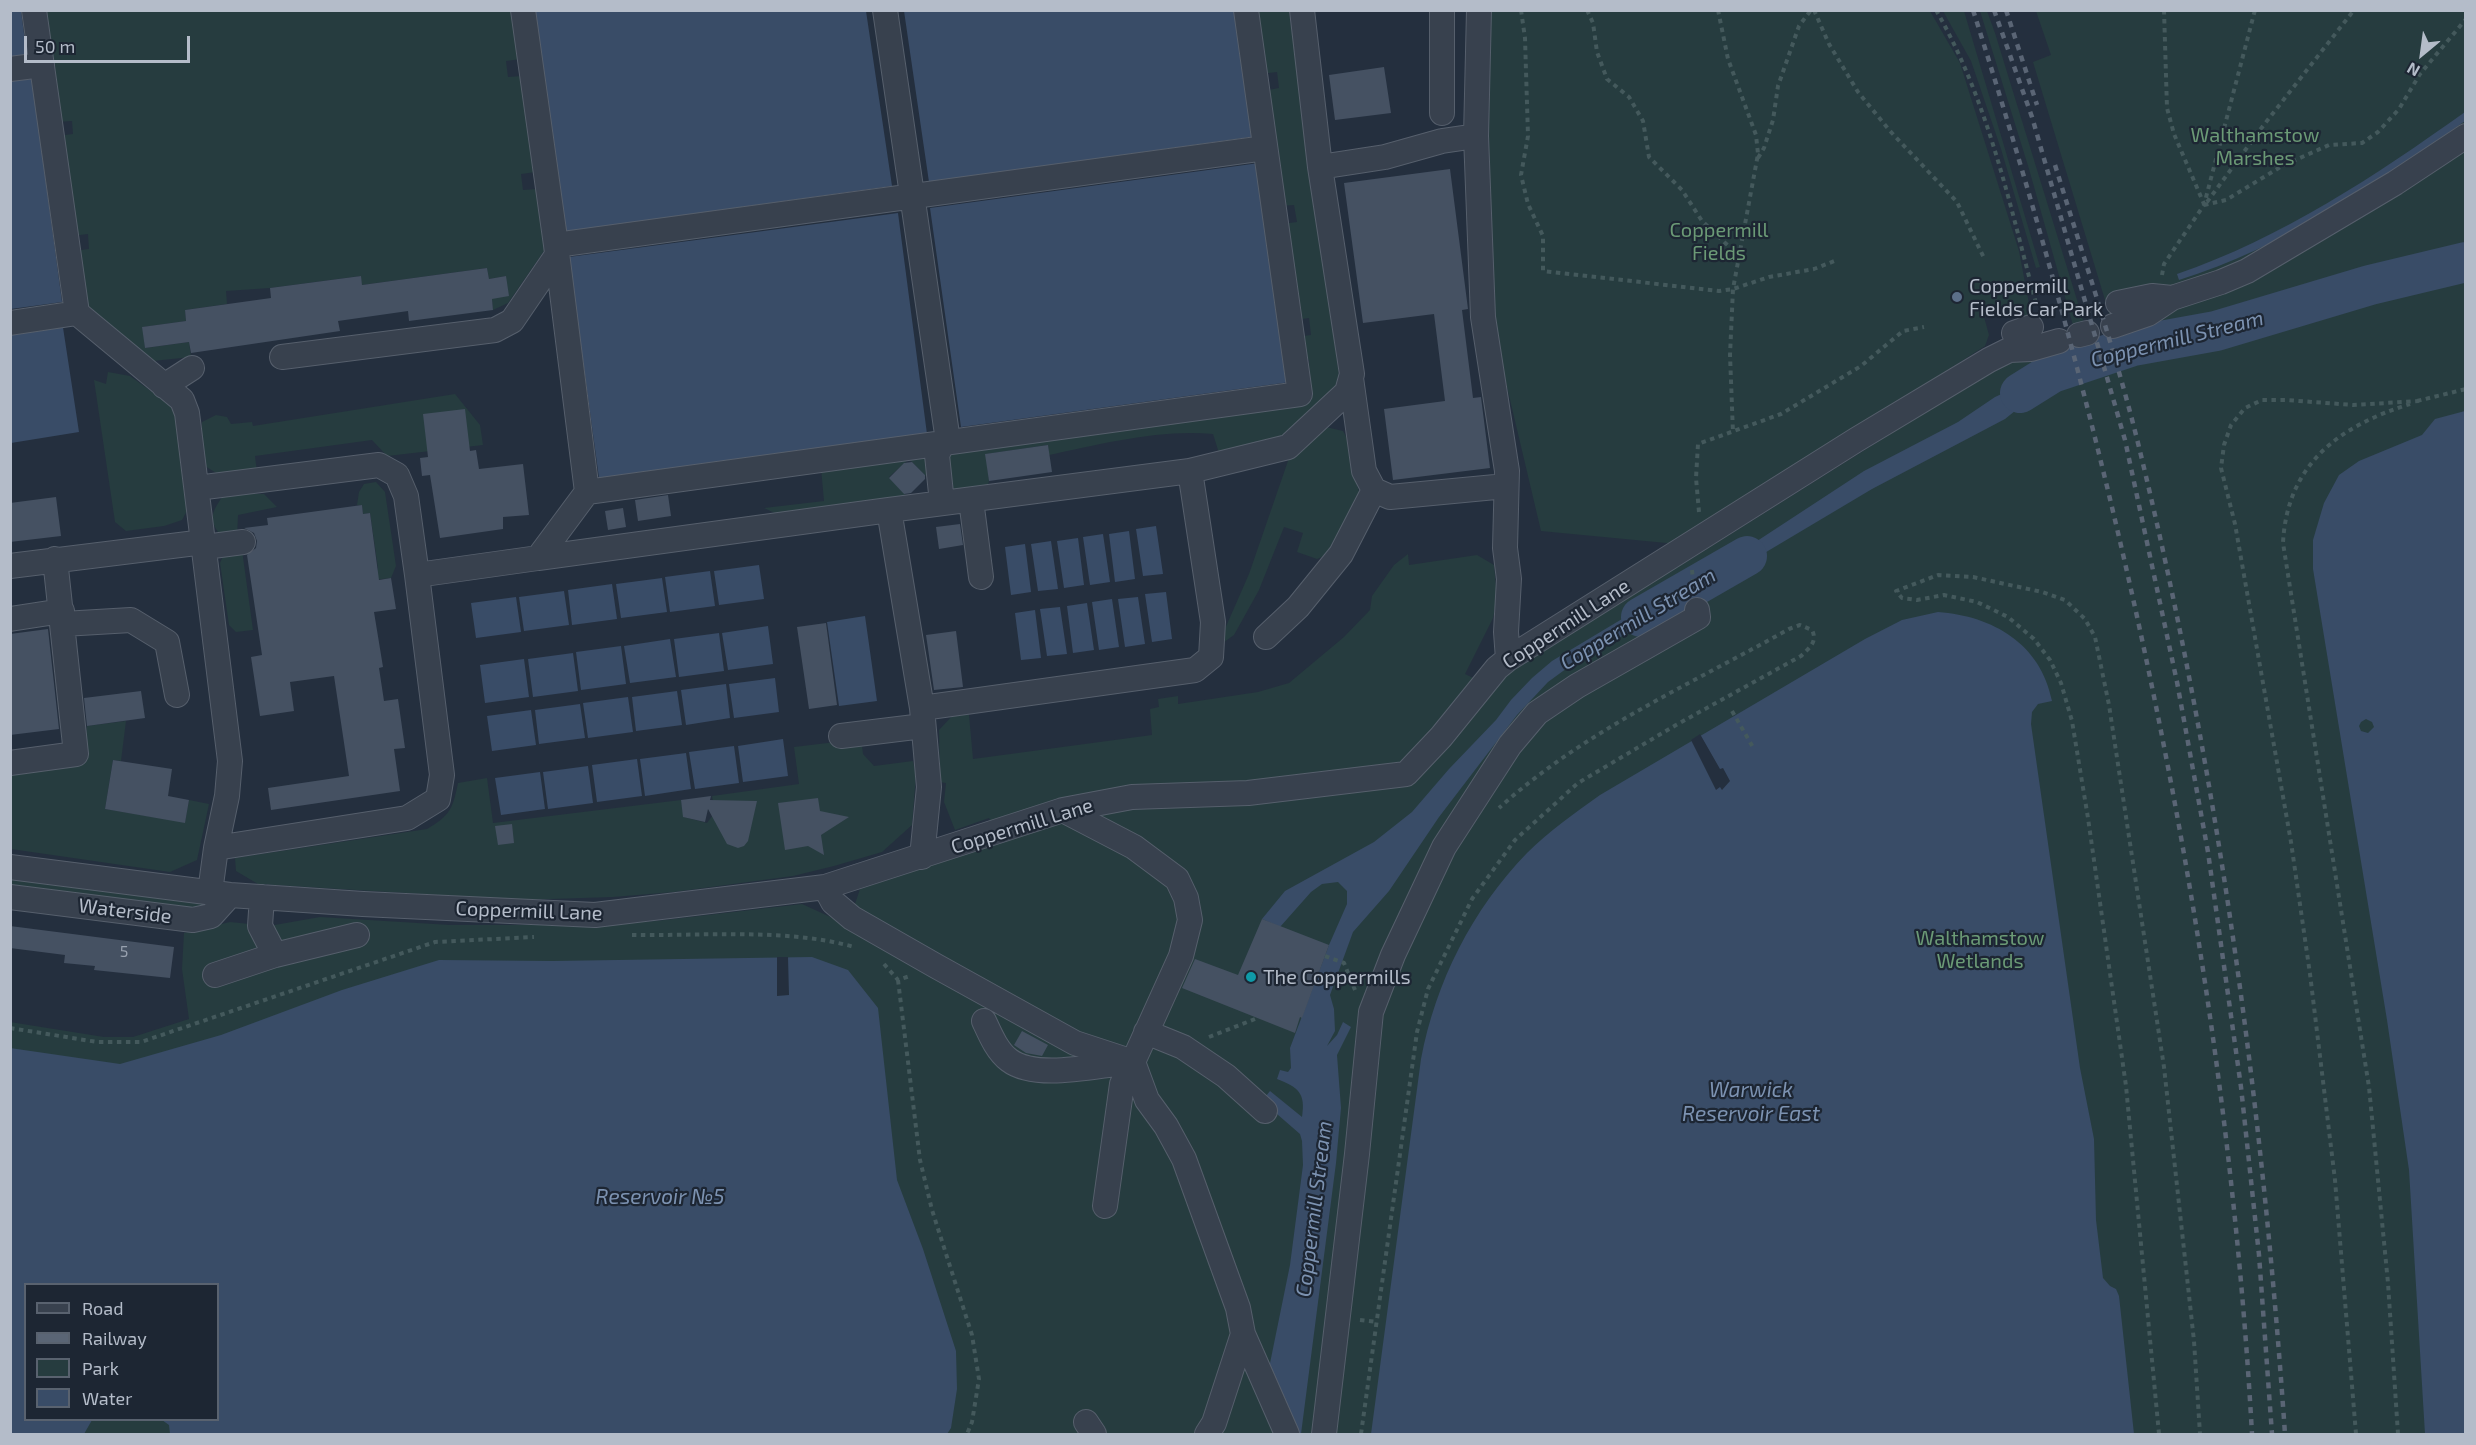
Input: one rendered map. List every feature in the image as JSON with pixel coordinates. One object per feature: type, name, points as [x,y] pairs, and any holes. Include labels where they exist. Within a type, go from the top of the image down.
[{"type":"street","points":[[34,10],[77,314],[182,400],[187,413],[230,761],[227,796],[216,848],[220,893]]},
{"type":"street","points":[[523,10],[557,250],[587,492],[538,558]]},
{"type":"street","points":[[885,10],[946,434],[937,455],[942,503]]},
{"type":"street","points":[[587,492],[1300,394],[1246,10]]},
{"type":"street","points":[[1302,10],[1320,166],[1364,471],[1374,490],[1390,496],[1506,486]]},
{"type":"street","points":[[1442,10],[1442,113]]},
{"type":"street","points":[[1479,10],[1476,136],[1483,317],[1507,471],[1504,548],[1509,579],[1506,632],[1508,658]]},
{"type":"street","points":[[10,69],[42,65]]},
{"type":"street","points":[[1320,166],[1385,157],[1442,141],[1476,136]]},
{"type":"street","points":[[2113,326],[2148,314],[2172,298],[2221,282],[2254,267],[2396,183],[2466,136]]},
{"type":"street","points":[[282,357],[495,330],[512,321],[557,250],[912,197],[1265,148]]},
{"type":"street","points":[[2118,303],[2152,296],[2172,298]]},
{"type":"street","points":[[10,322],[77,314]]},
{"type":"street","points":[[2018,337],[2031,348],[2075,336]]},
{"type":"street","name":"Coppermill Lane","points":[[10,867],[262,897],[595,915],[825,887],[1063,810],[1132,797],[1248,793],[1406,774],[1441,737],[1497,668],[1508,658],[2018,337]]},
{"type":"street","points":[[164,386],[192,368]]},
{"type":"street","points":[[417,575],[1190,471],[1288,447],[1336,405],[1347,392],[1351,378]]},
{"type":"street","points":[[197,488],[378,465],[397,475],[406,496],[442,775],[438,799],[407,818],[216,848]]},
{"type":"street","points":[[841,736],[923,717],[1195,670],[1211,657],[1213,622],[1190,471]]},
{"type":"street","points":[[1266,637],[1298,607],[1341,554],[1374,490]]},
{"type":"street","points":[[971,500],[981,577]]},
{"type":"street","points":[[889,510],[923,717],[929,787],[922,856]]},
{"type":"street","points":[[10,566],[55,559],[243,542]]},
{"type":"street","points":[[10,763],[76,754],[55,559]]},
{"type":"street","points":[[1324,1434],[1357,1154],[1371,1012],[1393,955],[1444,847],[1510,745],[1537,713],[1577,686],[1698,617],[1697,610]]},
{"type":"street","points":[[10,619],[62,617],[131,620],[167,642],[177,695]]},
{"type":"street","points":[[1063,810],[1134,847],[1177,879],[1186,898],[1190,920],[1181,956],[1122,1084],[1105,1206]]},
{"type":"street","points":[[825,887],[833,902],[852,918],[936,966],[1075,1043],[1133,1062]]},
{"type":"street","name":"Waterside","points":[[10,897],[193,920],[211,916],[220,893]]},
{"type":"street","points":[[262,897],[260,926],[275,955]]},
{"type":"street","points":[[215,975],[275,955],[357,935]]},
{"type":"street","points":[[984,1021],[995,1043],[1009,1060],[1033,1071],[1133,1062]]},
{"type":"street","points":[[1146,1032],[1183,1047],[1226,1076],[1265,1111]]},
{"type":"street","points":[[1133,1062],[1147,1100],[1166,1126],[1184,1159],[1238,1308],[1243,1334],[1287,1434]]},
{"type":"street","points":[[1207,1434],[1214,1423],[1243,1334]]},
{"type":"path","points":[[1521,10],[1525,38],[1528,136],[1521,174],[1528,204],[1543,236],[1543,271],[1719,291],[1733,289],[1769,277],[1814,269],[1837,260]]},
{"type":"path","points":[[1587,10],[1593,23],[1597,52],[1607,79],[1629,97],[1643,121],[1649,157],[1682,190],[1702,222],[1739,255]]},
{"type":"path","points":[[1718,10],[1728,59],[1756,135],[1758,159],[1733,289],[1730,355],[1733,433]]},
{"type":"path","points":[[1758,159],[1773,120],[1778,86],[1799,26],[1812,10],[1847,76],[1890,131],[1957,202],[1984,258]]},
{"type":"path","points":[[1936,10],[1956,45],[1977,95],[1996,153],[2039,317],[2018,337]]},
{"type":"path","points":[[2164,10],[2168,108],[2174,134],[2205,205]]},
{"type":"path","points":[[2205,205],[2255,10]]},
{"type":"path","points":[[2172,298],[2165,286],[2162,269],[2191,222],[2262,126],[2354,10]]},
{"type":"path","points":[[2205,205],[2226,200],[2282,166],[2329,145],[2362,143],[2378,132],[2399,109],[2420,74],[2466,19]]},
{"type":"path","points":[[1705,536],[1697,503],[1698,444],[1781,414],[1861,366],[1903,332],[1924,327]]},
{"type":"path","points":[[2398,1434],[2388,1283],[2369,1087],[2283,543],[2284,526],[2298,481],[2312,461],[2361,422],[2419,401],[2466,388]]},
{"type":"path","points":[[2356,1434],[2335,1180],[2310,974],[2291,842],[2235,524],[2222,468],[2224,445],[2231,425],[2245,408],[2262,400],[2353,405],[2419,401]]},
{"type":"path","points":[[2159,1434],[2126,1086],[2088,818],[2069,712],[2061,684],[2050,660],[2034,639],[2008,617],[1977,602],[1944,595],[1917,600],[1902,598],[1896,591],[1938,575],[1973,577],[2042,592],[2065,600],[2085,619],[2095,638],[2109,705],[2164,1067],[2194,1341],[2200,1434]]},
{"type":"path","points":[[1361,1434],[1417,1032],[1428,989],[1472,899],[1515,840],[1578,783],[1676,725],[1801,656],[1814,642],[1814,634],[1807,627],[1800,625],[1788,629],[1626,717],[1545,770],[1490,815]]},
{"type":"path","points":[[1732,711],[1754,749]]},
{"type":"path","points":[[627,936],[764,936],[829,940]]},
{"type":"path","points":[[10,1028],[97,1042],[141,1042],[435,942],[536,937]]},
{"type":"path","points":[[1325,956],[1344,963]]},
{"type":"path","points":[[898,980],[920,1160],[932,1210],[972,1335],[979,1379],[972,1422],[967,1434]]},
{"type":"path","points":[[1183,1047],[1255,1019]]},
{"type":"green space","points":[[40,11],[514,11],[521,59],[506,61],[508,77],[523,76],[536,172],[521,174],[523,190],[538,189],[546,248],[508,303],[493,310],[492,299],[506,276],[489,279],[487,268],[362,285],[360,276],[270,288],[226,291],[227,304],[185,310],[186,321],[143,327],[145,348],[189,342],[191,357],[153,361],[85,308],[74,251],[89,249],[88,234],[72,236],[58,136],[73,134],[72,121],[56,122]]},
{"type":"green space","points":[[1253,11],[1289,11],[1340,382],[1333,395],[1265,449],[1219,453],[1213,434],[1193,433],[1131,438],[1049,455],[1048,445],[986,454],[989,481],[987,488],[960,492],[951,487],[946,461],[950,451],[1310,387],[1309,360],[1298,351],[1296,337],[1311,335],[1309,318],[1294,320],[1281,224],[1297,222],[1294,205],[1279,206],[1263,91],[1279,88],[1277,72],[1261,74]]},
{"type":"green space","name":"Coppermill Fields","points":[[1487,11],[1930,11],[1960,63],[2019,251],[2031,314],[2029,320],[2017,316],[2011,308],[1984,317],[1989,335],[1985,346],[1677,544],[1541,531],[1490,315]]},
{"type":"green space","points":[[1943,11],[1964,11],[2040,267],[2036,268],[2001,149],[1971,61]]},
{"type":"green space","points":[[1980,11],[1987,11],[1995,33],[2085,326],[2074,329],[2029,169]]},
{"type":"green space","name":"Walthamstow Wetlands","points":[[2036,11],[2465,11],[2465,1434],[11,1434],[10,1022],[104,1037],[133,1037],[189,1019],[182,969],[184,933],[230,922],[269,926],[320,917],[450,925],[586,925],[656,921],[802,904],[848,925],[860,889],[1002,842],[989,818],[955,830],[944,802],[946,783],[940,782],[939,730],[953,715],[969,715],[973,759],[1152,735],[1150,709],[1159,707],[1158,699],[1178,696],[1178,704],[1258,692],[1289,683],[1344,637],[1370,610],[1372,596],[1394,565],[1408,554],[1409,565],[1477,555],[1494,565],[1497,598],[1493,618],[1465,674],[1494,688],[1534,651],[1691,559],[1986,374],[2032,354],[2115,333],[2033,62],[2051,55]]},
{"type":"green space","points":[[108,372],[130,376],[173,407],[180,419],[190,505],[182,520],[164,526],[126,531],[115,522],[94,380],[106,384]]},
{"type":"green space","points":[[455,394],[480,425],[483,445],[387,456],[372,440],[255,456],[257,472],[221,476],[205,466],[201,439],[202,422],[216,415],[227,417],[231,424],[252,422],[253,426]]},
{"type":"green space","points":[[1326,427],[1343,431],[1350,446],[1360,494],[1331,553],[1317,559],[1297,552],[1303,533],[1284,527],[1259,590],[1234,635],[1217,647],[1249,574],[1289,458]]},
{"type":"green space","points":[[928,454],[930,470],[927,477],[909,459],[889,477],[907,497],[781,516],[764,508],[824,501],[821,468]]},
{"type":"green space","points":[[376,482],[385,492],[396,566],[391,578],[373,580],[378,568],[370,513],[363,514],[362,505],[357,505],[359,492],[364,484]]},
{"type":"green space","points":[[233,494],[264,494],[277,507],[238,515],[237,537],[222,537],[213,521],[213,513],[222,497]]},
{"type":"green space","points":[[242,550],[253,630],[236,632],[229,625],[220,563],[225,551]]},
{"type":"green space","points":[[126,721],[121,761],[113,760],[105,809],[185,822],[189,800],[209,804],[197,860],[170,872],[11,849],[11,776],[82,763],[87,726]]},
{"type":"green space","points":[[861,739],[863,754],[874,766],[913,761],[916,775],[912,825],[882,852],[793,876],[674,892],[613,897],[520,900],[258,884],[236,871],[235,858],[427,829],[446,815],[454,799],[458,783],[487,778],[493,823],[681,800],[684,817],[707,823],[715,812],[712,796],[799,784],[794,747]]},
{"type":"green space","points":[[11,878],[205,903],[208,905],[209,912],[11,890]]},
{"type":"water","points":[[10,11],[21,11],[27,57],[11,59]]},
{"type":"water","points":[[531,11],[866,11],[892,186],[563,232]]},
{"type":"water","points":[[904,11],[1240,11],[1258,136],[929,182]]},
{"type":"water","points":[[32,79],[62,302],[11,309],[10,81]]},
{"type":"water","points":[[2465,112],[2465,121],[2328,212],[2255,250],[2217,267],[2179,280],[2177,274],[2254,242],[2327,204]]},
{"type":"water","points":[[1259,163],[1290,382],[961,427],[930,208]]},
{"type":"water","points":[[898,213],[927,434],[599,478],[569,257]]},
{"type":"water","points":[[62,321],[79,432],[11,443],[11,329]]},
{"type":"water","points":[[2066,358],[2071,381],[2069,383],[2036,394],[2005,419],[1872,489],[1699,592],[1697,576],[1722,564],[1864,471],[1958,422],[1995,397],[2019,386],[2027,378],[2038,376]]},
{"type":"water","points":[[2465,411],[2465,1434],[2425,1434],[2409,1170],[2387,1020],[2313,569],[2313,540],[2324,503],[2339,475],[2359,461],[2422,435],[2435,419]],"holes":[[[2366,719],[2372,722],[2374,727],[2368,733],[2361,731],[2359,726],[2361,722]]]},
{"type":"water","points":[[1156,526],[1163,574],[1143,576],[1136,529]]},
{"type":"water","points":[[1129,531],[1135,579],[1115,582],[1109,534]]},
{"type":"water","points":[[1103,534],[1110,582],[1090,585],[1083,537]]},
{"type":"water","points":[[1078,538],[1084,585],[1064,588],[1057,541]]},
{"type":"water","points":[[1051,541],[1058,589],[1038,591],[1031,544]]},
{"type":"water","points":[[1025,544],[1031,592],[1011,595],[1005,547]]},
{"type":"water","points":[[759,565],[764,599],[719,605],[714,571]]},
{"type":"water","points":[[710,571],[715,606],[670,612],[665,577]]},
{"type":"water","points":[[662,578],[667,612],[621,618],[616,584]]},
{"type":"water","points":[[1687,580],[1690,598],[1574,663],[1548,682],[1517,715],[1439,817],[1389,891],[1353,932],[1330,995],[1334,1009],[1335,1031],[1327,1046],[1337,1035],[1343,1022],[1351,1027],[1337,1055],[1341,1108],[1336,1163],[1301,1434],[1294,1434],[1268,1373],[1290,1265],[1303,1165],[1302,1141],[1300,1134],[1262,1101],[1270,1091],[1302,1117],[1303,1102],[1299,1092],[1277,1079],[1280,1070],[1288,1072],[1291,1068],[1290,1048],[1347,904],[1347,891],[1338,882],[1322,884],[1311,892],[1280,927],[1262,919],[1285,891],[1374,842],[1412,812],[1496,720],[1511,700],[1552,661]]},
{"type":"water","points":[[612,584],[617,619],[572,625],[568,590]]},
{"type":"water","points":[[564,591],[569,625],[524,631],[519,597]]},
{"type":"water","points":[[1166,592],[1172,639],[1152,642],[1145,594]]},
{"type":"water","points":[[516,597],[521,632],[476,638],[471,603]]},
{"type":"water","points":[[1138,597],[1145,644],[1125,647],[1118,599]]},
{"type":"water","points":[[1112,599],[1119,647],[1099,650],[1092,602]]},
{"type":"water","points":[[1087,603],[1094,650],[1073,653],[1067,606]]},
{"type":"water","points":[[1060,607],[1067,654],[1047,656],[1040,609]]},
{"type":"water","points":[[1035,610],[1041,658],[1021,660],[1015,613]]},
{"type":"water","name":"Warwick Reservoir East","points":[[1938,612],[1977,620],[2012,637],[2026,649],[2037,664],[2046,681],[2052,701],[2038,704],[2032,712],[2031,724],[2080,1068],[2094,1139],[2096,1220],[2103,1278],[2116,1289],[2119,1296],[2134,1434],[1371,1434],[1421,1059],[1436,1002],[1447,975],[1459,948],[1489,898],[1535,845],[1600,795],[1865,639],[1902,620]]},
{"type":"water","points":[[865,616],[877,701],[839,706],[827,622]]},
{"type":"water","points":[[768,626],[773,664],[728,670],[722,633]]},
{"type":"water","points":[[719,633],[724,671],[679,677],[674,639]]},
{"type":"water","points":[[670,639],[676,677],[630,683],[624,646]]},
{"type":"water","points":[[621,646],[626,684],[581,690],[576,652]]},
{"type":"water","points":[[573,653],[578,691],[533,697],[528,659]]},
{"type":"water","points":[[524,659],[529,697],[485,703],[480,665]]},
{"type":"water","points":[[775,678],[779,712],[734,718],[729,684]]},
{"type":"water","points":[[726,684],[730,718],[686,725],[681,690]]},
{"type":"water","points":[[677,691],[682,725],[636,731],[632,697]]},
{"type":"water","points":[[628,697],[633,732],[588,738],[583,703]]},
{"type":"water","points":[[580,704],[585,738],[539,744],[535,710]]},
{"type":"water","points":[[531,710],[536,745],[492,751],[487,716]]},
{"type":"water","points":[[783,739],[788,776],[743,782],[738,746]]},
{"type":"water","points":[[734,746],[739,783],[695,789],[689,752]]},
{"type":"water","points":[[686,753],[691,789],[645,796],[640,759]]},
{"type":"water","points":[[637,759],[642,796],[597,802],[592,765]]},
{"type":"water","points":[[588,766],[593,803],[548,809],[543,772]]},
{"type":"water","points":[[540,772],[545,809],[501,815],[495,778]]},
{"type":"water","name":"Reservoir №5","points":[[812,957],[848,970],[878,1008],[897,1180],[923,1249],[956,1351],[957,1389],[951,1428],[947,1434],[170,1434],[169,1425],[163,1421],[219,1421],[219,1283],[24,1283],[24,1421],[91,1421],[84,1434],[11,1434],[10,1048],[120,1064],[221,1035],[342,990],[439,960],[552,961]]},
{"type":"pier","points":[[1700,734],[1720,769],[1723,768],[1730,781],[1722,790],[1720,787],[1716,790],[1691,740]]},
{"type":"pier","points":[[777,957],[788,957],[789,995],[777,996]]},
{"type":"building","points":[[1384,67],[1391,113],[1335,120],[1329,75]]},
{"type":"building","points":[[1450,169],[1468,309],[1462,310],[1473,398],[1481,397],[1490,468],[1393,480],[1384,409],[1445,401],[1434,314],[1363,323],[1344,183]]},
{"type":"building","points":[[487,268],[489,279],[506,276],[509,296],[492,299],[493,310],[409,321],[408,311],[338,321],[340,331],[191,353],[189,342],[145,348],[142,327],[186,321],[185,310],[271,298],[270,288],[361,276],[362,285]]},
{"type":"building","points":[[465,409],[470,451],[476,450],[479,469],[523,464],[529,515],[503,517],[503,529],[440,538],[430,475],[422,476],[420,458],[428,457],[423,414]]},
{"type":"building","points":[[1048,445],[1052,472],[989,481],[985,454]]},
{"type":"building","points":[[912,462],[925,475],[925,479],[911,493],[904,494],[889,478],[904,463]]},
{"type":"building","points":[[668,495],[671,516],[638,521],[635,500]]},
{"type":"building","points":[[56,497],[61,536],[10,542],[10,503]]},
{"type":"building","points":[[362,505],[363,514],[370,513],[379,580],[391,578],[396,609],[374,612],[383,667],[379,668],[384,701],[398,699],[405,748],[394,749],[400,791],[271,810],[268,788],[349,776],[334,676],[290,682],[294,711],[260,716],[251,657],[262,655],[247,555],[256,548],[257,541],[254,533],[244,528],[268,525],[267,518]]},
{"type":"building","points":[[623,508],[626,527],[608,530],[605,511]]},
{"type":"building","points":[[960,524],[963,545],[939,549],[936,527]]},
{"type":"building","points":[[826,623],[837,705],[809,709],[797,627]]},
{"type":"building","points":[[48,629],[59,729],[10,735],[10,634]]},
{"type":"building","points":[[956,631],[963,687],[934,690],[926,635]]},
{"type":"building","points":[[141,691],[145,718],[87,726],[84,698]]},
{"type":"building","points":[[113,760],[172,769],[168,796],[189,800],[185,823],[105,809]]},
{"type":"building","points":[[711,796],[710,800],[757,801],[748,841],[744,846],[738,848],[727,844],[708,809],[705,822],[683,817],[681,800]]},
{"type":"building","points":[[818,798],[820,811],[849,817],[821,835],[824,855],[808,846],[785,850],[778,803]]},
{"type":"building","points":[[512,824],[514,843],[498,845],[495,826]]},
{"type":"building","name":"The Coppermills","points":[[1262,919],[1329,945],[1295,1033],[1182,988],[1195,959],[1238,975]]},
{"type":"building","points":[[10,926],[174,947],[170,978],[94,970],[95,966],[64,963],[65,955],[10,948]]},
{"type":"building","points":[[1022,1031],[1048,1045],[1042,1056],[1026,1053],[1014,1045]]},
{"type":"waterway","name":"Coppermill Stream","points":[[2020,393],[2052,373],[2133,346],[2216,331],[2370,285],[2466,262]]},
{"type":"waterway","name":"Coppermill Stream","points":[[1641,617],[1747,556]]},
{"type":"railway","points":[[1973,10],[2026,184],[2075,359],[2119,536],[2158,714],[2191,893],[2218,1072],[2238,1253],[2252,1434]]},
{"type":"railway","points":[[1994,10],[2032,117],[2125,440],[2177,682],[2208,852],[2241,1087],[2259,1255],[2272,1434]]},
{"type":"railway","points":[[2006,10],[2037,105]]},
{"type":"railway","points":[[2055,165],[2137,439],[2191,685],[2213,809],[2249,1058],[2263,1183],[2285,1434]]},
{"type":"place","name":"Coppermill Fields Car Park","points":[[1957,297]]},
{"type":"place","name":"The Coppermills","points":[[1251,977]]},
{"type":"park label","name":"Walthamstow Marshes","points":[[2255,146]]}]
